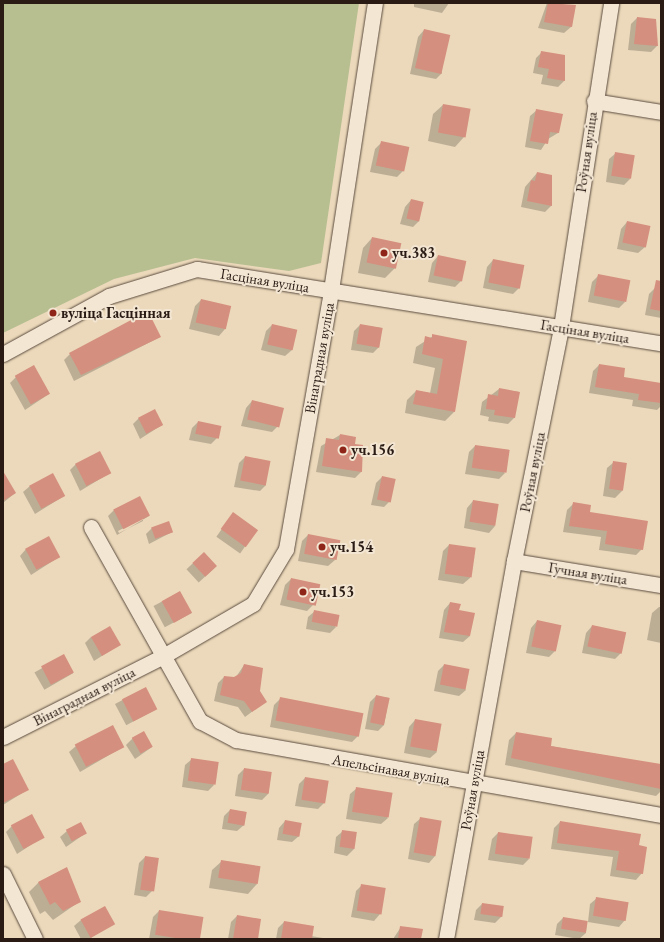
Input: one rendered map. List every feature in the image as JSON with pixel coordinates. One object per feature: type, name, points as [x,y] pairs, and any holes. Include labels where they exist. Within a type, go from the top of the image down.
[{"type":"street","name":"Вінаградная вуліца","points":[[3,737],[165,655],[253,604],[286,549],[331,290],[375,3]]},
{"type":"street","name":"Роўная вуліца","points":[[446,939],[514,561],[561,327],[594,101],[611,3]]},
{"type":"street","points":[[594,101],[661,112]]},
{"type":"street","name":"Гасціная вуліца","points":[[3,354],[109,296],[197,269],[661,343]]},
{"type":"street","points":[[91,527],[165,655]]},
{"type":"street","name":"Гучная вуліца","points":[[514,561],[661,586]]},
{"type":"street","name":"Апельсінавая вуліца","points":[[165,655],[200,721],[236,740],[473,784],[661,815]]},
{"type":"street","points":[[3,874],[35,939]]},
{"type":"green space","points":[[3,3],[359,3],[321,263],[289,271],[195,258],[114,279],[3,333]]},
{"type":"building","points":[[548,3],[576,5],[572,27],[544,22]]},
{"type":"building","points":[[637,17],[656,19],[658,46],[634,44]]},
{"type":"building","points":[[424,29],[450,35],[441,74],[415,68]]},
{"type":"building","points":[[541,51],[565,55],[565,81],[547,78],[549,69],[538,67]]},
{"type":"building","points":[[443,104],[471,109],[466,137],[438,133]]},
{"type":"building","points":[[536,109],[563,114],[559,133],[550,132],[548,144],[530,141]]},
{"type":"building","points":[[381,141],[409,147],[404,171],[376,165]]},
{"type":"building","points":[[615,152],[635,155],[631,179],[611,176]]},
{"type":"building","points":[[537,172],[552,175],[552,206],[527,201],[531,180],[535,181]]},
{"type":"building","points":[[411,199],[424,202],[419,221],[407,218]]},
{"type":"building","points":[[627,221],[650,226],[646,248],[622,243]]},
{"type":"building","name":"уч.383","points":[[372,237],[401,243],[396,269],[367,262]]},
{"type":"building","points":[[438,255],[466,261],[462,282],[434,276]]},
{"type":"building","points":[[493,259],[524,265],[520,289],[488,283]]},
{"type":"building","points":[[598,274],[630,280],[626,302],[594,296]]},
{"type":"building","points":[[656,280],[661,281],[661,311],[650,309]]},
{"type":"building","points":[[201,299],[231,306],[226,329],[196,322]]},
{"type":"building","points":[[148,311],[161,337],[81,375],[69,353]]},
{"type":"building","points":[[272,324],[297,330],[293,350],[267,344]]},
{"type":"building","points":[[360,324],[383,328],[379,348],[357,344]]},
{"type":"building","points":[[432,334],[467,341],[455,412],[413,404],[416,390],[437,394],[443,359],[422,354],[425,336],[432,338]]},
{"type":"building","points":[[599,364],[625,368],[624,377],[661,383],[661,403],[638,400],[639,394],[595,387]]},
{"type":"building","points":[[34,365],[50,394],[31,405],[15,376]]},
{"type":"building","points":[[499,388],[520,392],[515,418],[494,415],[495,410],[486,409],[488,394],[498,396]]},
{"type":"building","points":[[252,400],[284,408],[279,427],[247,419]]},
{"type":"building","points":[[155,409],[163,425],[146,434],[138,418]]},
{"type":"building","points":[[198,421],[221,426],[219,439],[195,434]]},
{"type":"building","name":"уч.156","points":[[340,434],[356,437],[355,444],[363,445],[362,472],[322,466],[326,438],[339,440]]},
{"type":"building","points":[[475,445],[510,450],[506,473],[472,468]]},
{"type":"building","points":[[100,451],[111,473],[86,486],[75,464]]},
{"type":"building","points":[[245,456],[271,461],[266,486],[240,481]]},
{"type":"building","points":[[613,461],[627,463],[623,491],[609,489]]},
{"type":"building","points":[[3,471],[16,493],[3,501]]},
{"type":"building","points":[[53,473],[65,496],[41,509],[29,486]]},
{"type":"building","points":[[382,476],[396,479],[391,502],[377,499]]},
{"type":"building","points":[[140,496],[150,516],[123,529],[113,510]]},
{"type":"building","points":[[473,500],[499,504],[495,526],[470,522]]},
{"type":"building","points":[[573,502],[591,505],[590,512],[648,521],[643,550],[605,544],[607,531],[569,526]]},
{"type":"building","points":[[233,512],[258,530],[246,547],[221,529]]},
{"type":"building","points":[[169,521],[173,532],[155,539],[151,527]]},
{"type":"building","name":"уч.154","points":[[308,534],[340,540],[337,560],[304,554]]},
{"type":"building","points":[[49,536],[60,557],[36,570],[25,549]]},
{"type":"building","points":[[449,544],[476,548],[472,577],[445,574]]},
{"type":"building","points":[[204,552],[217,566],[205,577],[192,563]]},
{"type":"building","name":"уч.153","points":[[291,578],[320,584],[316,606],[286,600]]},
{"type":"building","points":[[180,591],[192,613],[174,623],[162,601]]},
{"type":"building","points":[[450,602],[461,604],[459,610],[475,613],[470,636],[444,632]]},
{"type":"building","points":[[314,610],[340,615],[337,627],[312,622]]},
{"type":"building","points":[[537,620],[561,625],[556,652],[531,646]]},
{"type":"building","points":[[592,625],[626,632],[622,654],[587,647]]},
{"type":"building","points":[[110,626],[121,645],[102,656],[91,637]]},
{"type":"building","points":[[64,654],[74,673],[51,685],[41,666]]},
{"type":"building","points":[[244,664],[263,668],[260,691],[267,702],[252,712],[244,701],[220,695],[224,676],[234,677],[241,673]]},
{"type":"building","points":[[444,664],[470,669],[466,690],[440,685]]},
{"type":"building","points":[[146,687],[157,709],[133,722],[122,699]]},
{"type":"building","points":[[376,695],[390,698],[384,725],[370,722]]},
{"type":"building","points":[[280,697],[363,713],[359,737],[275,721]]},
{"type":"building","points":[[415,719],[442,724],[437,751],[410,747]]},
{"type":"building","points":[[113,725],[124,747],[86,767],[75,745]]},
{"type":"building","points":[[144,731],[153,747],[140,754],[132,738]]},
{"type":"building","points":[[516,732],[552,738],[551,746],[661,764],[661,789],[511,758]]},
{"type":"building","points":[[191,758],[219,762],[216,785],[188,781]]},
{"type":"building","points":[[13,759],[29,790],[3,803],[3,764]]},
{"type":"building","points":[[244,768],[272,772],[269,794],[241,790]]},
{"type":"building","points":[[305,777],[329,781],[325,803],[301,800]]},
{"type":"building","points":[[356,787],[393,793],[389,817],[352,812]]},
{"type":"building","points":[[230,809],[247,812],[244,826],[228,823]]},
{"type":"building","points":[[32,814],[45,838],[23,849],[11,825]]},
{"type":"building","points":[[420,817],[442,821],[435,856],[414,852]]},
{"type":"building","points":[[285,820],[302,823],[299,837],[283,834]]},
{"type":"building","points":[[560,821],[641,834],[639,845],[647,847],[643,874],[616,870],[619,851],[557,843]]},
{"type":"building","points":[[81,822],[87,834],[72,841],[66,830]]},
{"type":"building","points":[[342,830],[357,832],[354,849],[340,847]]},
{"type":"building","points":[[498,832],[533,837],[530,859],[495,854]]},
{"type":"building","points":[[145,856],[159,858],[154,892],[140,890]]},
{"type":"building","points":[[221,860],[261,866],[258,884],[218,878]]},
{"type":"building","points":[[67,867],[81,902],[63,911],[55,902],[50,905],[38,882]]},
{"type":"building","points":[[361,884],[386,888],[381,915],[357,911]]},
{"type":"building","points":[[596,897],[629,902],[626,921],[593,916]]},
{"type":"building","points":[[482,903],[504,906],[502,917],[480,914]]},
{"type":"building","points":[[105,906],[115,924],[91,938],[81,920]]},
{"type":"building","points":[[159,910],[203,917],[200,939],[182,939],[155,935]]},
{"type":"building","points":[[237,915],[261,919],[258,939],[233,939]]},
{"type":"building","points":[[563,917],[588,921],[586,933],[561,929]]},
{"type":"building","points":[[284,921],[314,926],[312,939],[281,939]]},
{"type":"building","points":[[400,926],[423,929],[421,939],[398,939]]},
{"type":"place","name":"уч.383","points":[[384,253]]},
{"type":"place","name":"вуліца Гасцінная","points":[[53,313]]},
{"type":"place","name":"уч.156","points":[[343,450]]},
{"type":"place","name":"уч.154","points":[[322,547]]},
{"type":"place","name":"уч.153","points":[[303,592]]}]
